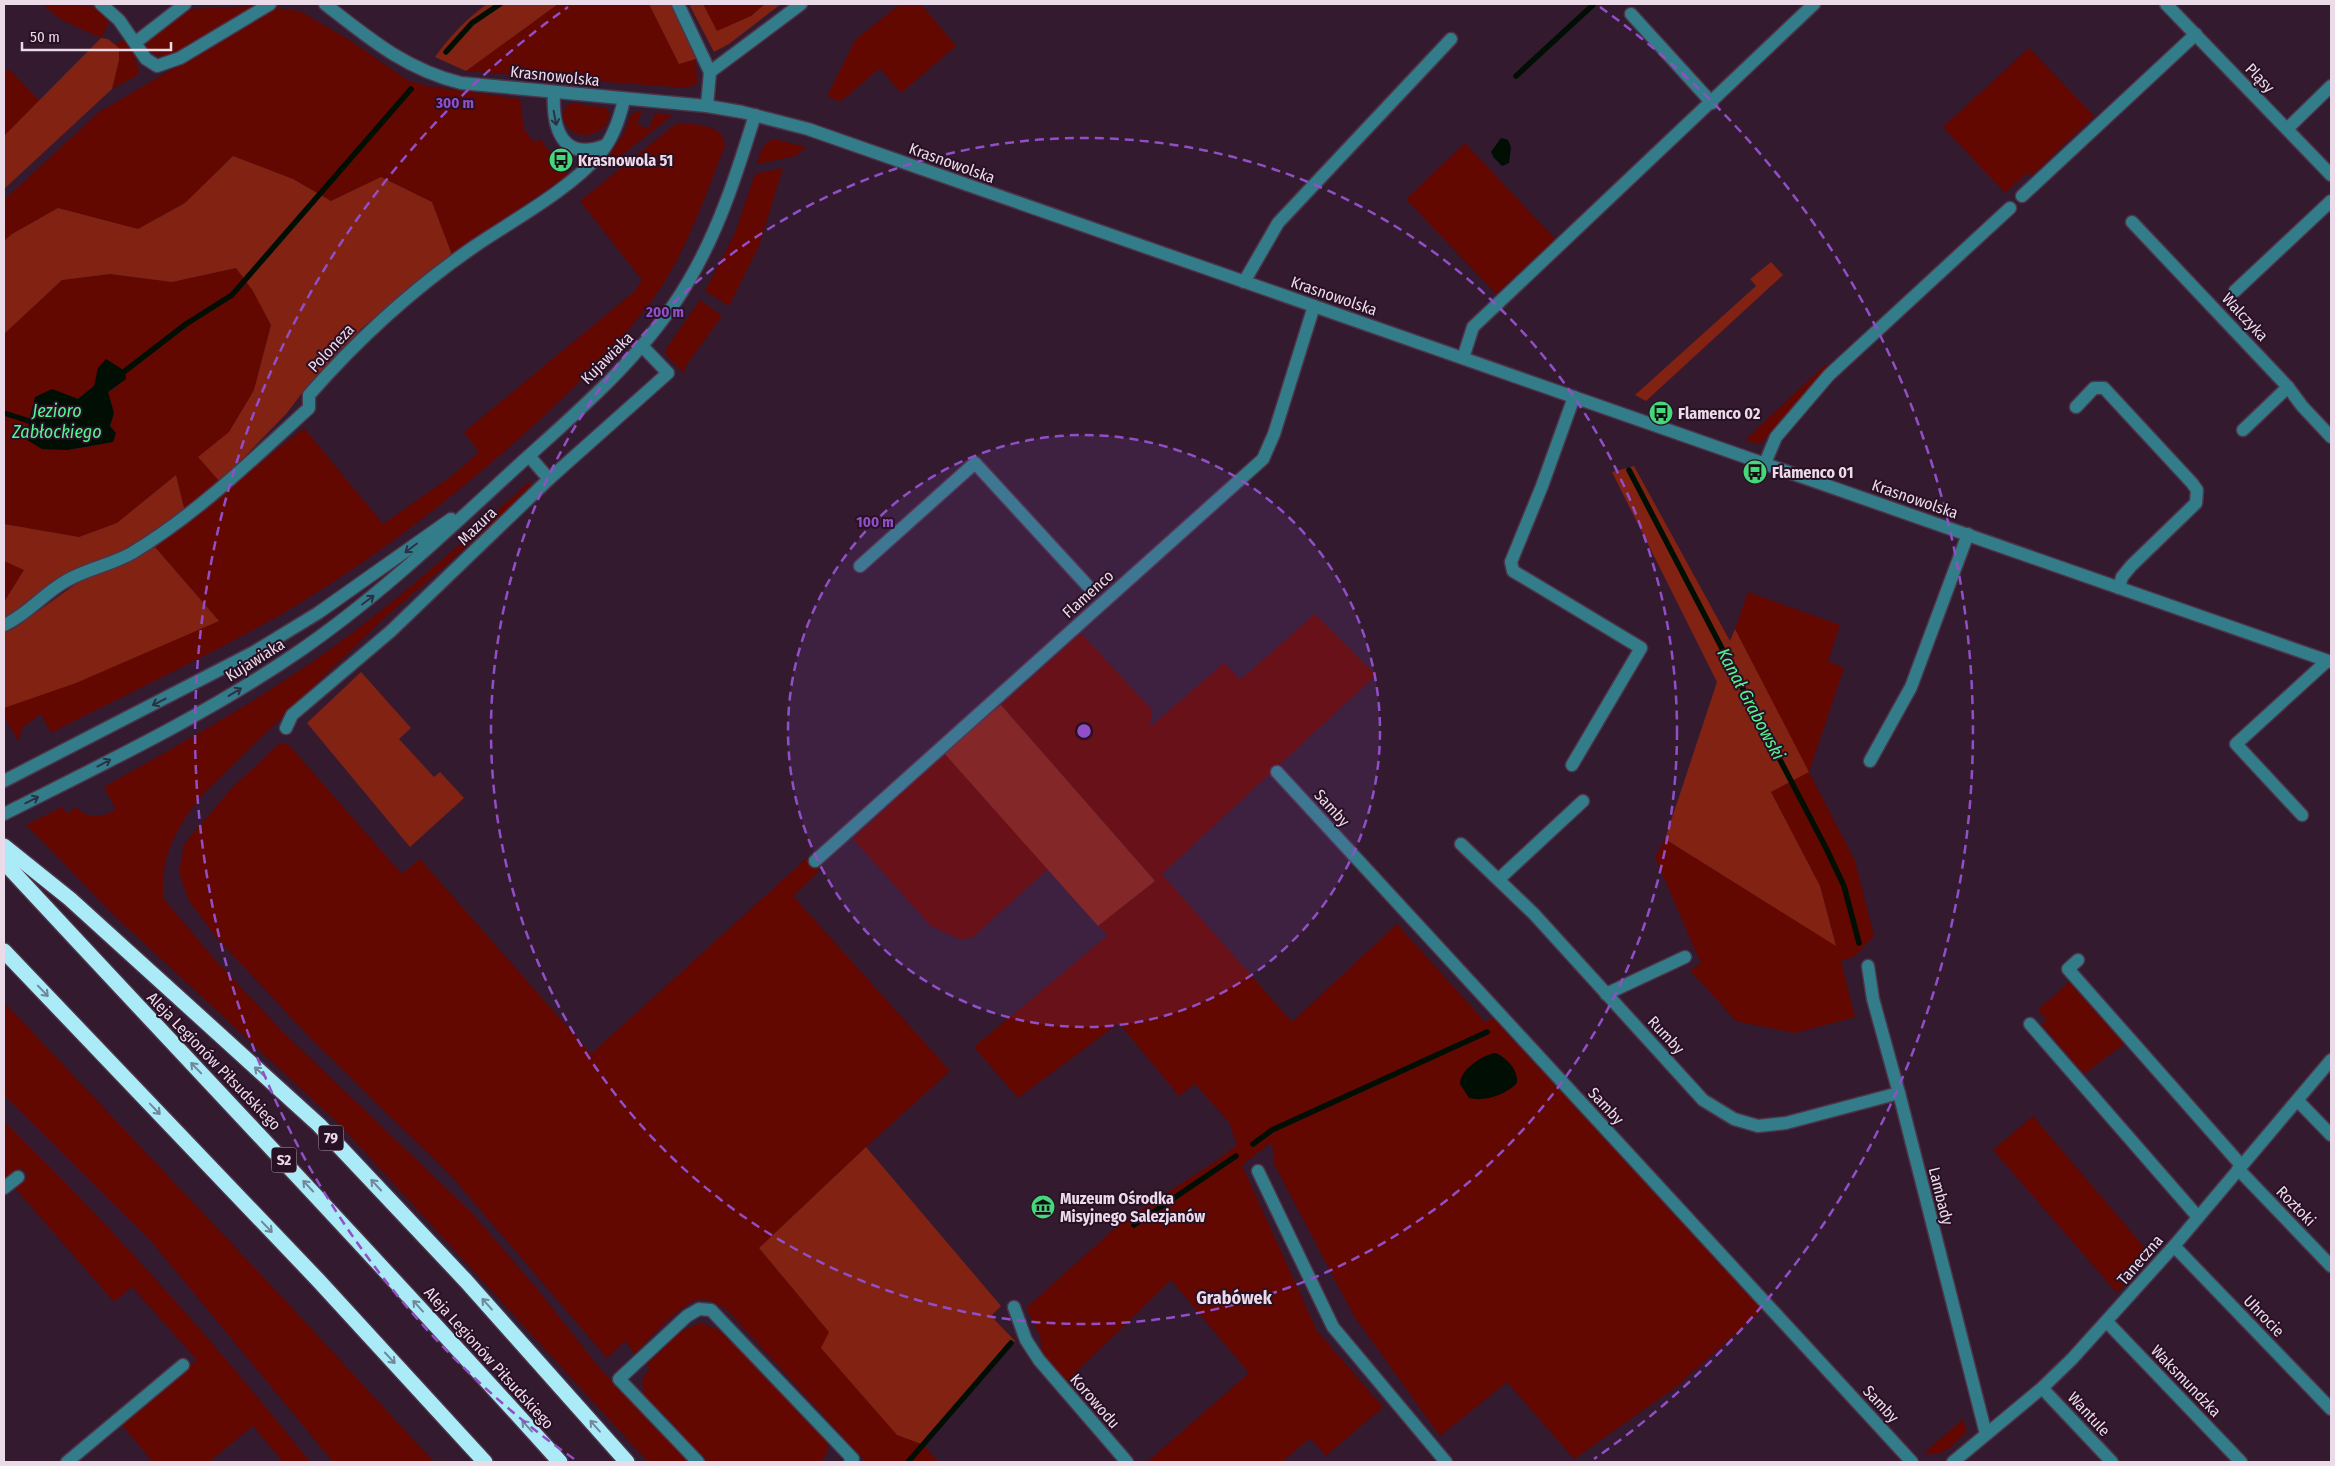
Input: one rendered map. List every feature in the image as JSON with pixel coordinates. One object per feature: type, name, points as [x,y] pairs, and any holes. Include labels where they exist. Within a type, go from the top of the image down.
[{"type":"highway","name":"79","points":[[4,846],[70,899],[118,941],[319,1125],[466,1281],[627,1462]]},
{"type":"highway","name":"Aleja Legionów Piłsudskiego","points":[[4,862],[136,1005],[254,1128],[560,1462]]},
{"type":"highway","points":[[4,951],[318,1280],[485,1462]]},
{"type":"street","points":[[102,4],[119,20],[146,59],[157,66],[180,58],[270,4]]},
{"type":"street","points":[[136,42],[185,4],[192,4]]},
{"type":"street","name":"Krasnowolska","points":[[325,4],[393,56],[439,78],[461,83],[707,106],[754,115],[862,147],[941,177],[2329,661]]},
{"type":"street","points":[[678,4],[710,72],[707,106]]},
{"type":"street","points":[[710,72],[800,4]]},
{"type":"street","points":[[1463,358],[1473,327],[1712,103],[1814,4]]},
{"type":"street","name":"Pląsy","points":[[2166,4],[2331,175]]},
{"type":"street","points":[[1631,14],[1712,103]]},
{"type":"street","points":[[2022,196],[2196,34]]},
{"type":"street","points":[[1244,282],[1278,223],[1451,39]]},
{"type":"street","points":[[2287,129],[2331,86]]},
{"type":"street","points":[[554,92],[555,122],[565,141],[574,149],[586,152],[606,145]]},
{"type":"street","name":"Poloneza","points":[[4,625],[23,613],[42,596],[67,580],[130,554],[176,524],[222,487],[309,408],[309,395],[368,332],[474,247],[529,211],[592,163],[606,145],[621,115],[624,99]]},
{"type":"street","name":"Kujawiaka","points":[[4,814],[193,717],[300,650],[384,588],[529,456],[643,346],[682,292],[709,242],[727,201],[754,115]]},
{"type":"street","points":[[2235,291],[2331,201]]},
{"type":"street","points":[[1765,464],[1775,438],[1834,370],[2010,208]]},
{"type":"street","name":"Walczyka","points":[[2132,222],[2288,386],[2302,406],[2331,438]]},
{"type":"street","name":"Flamenco","points":[[819,854],[1263,459],[1274,434],[1314,306]]},
{"type":"street","name":"Mazura","points":[[286,728],[292,715],[391,631],[549,479],[668,373],[643,346]]},
{"type":"street","points":[[2243,430],[2288,386]]},
{"type":"street","points":[[2076,407],[2094,388],[2104,388],[2192,483],[2196,490],[2196,503],[2131,566],[2122,577],[2119,588]]},
{"type":"street","points":[[1572,765],[1641,648],[1513,571],[1511,562],[1542,486],[1574,397]]},
{"type":"street","points":[[529,456],[549,479]]},
{"type":"street","points":[[860,566],[975,463],[1087,585]]},
{"type":"street","name":"Kujawiaka","points":[[4,781],[202,680],[278,638],[379,572],[493,489]]},
{"type":"street","points":[[1870,761],[1911,687],[1968,534]]},
{"type":"street","points":[[2302,815],[2236,744],[2329,661]]},
{"type":"street","name":"Samby","points":[[1277,772],[1912,1462]]},
{"type":"street","points":[[1499,879],[1583,800]]},
{"type":"street","name":"Rumby","points":[[1461,844],[1499,879],[1558,939],[1704,1100],[1734,1119],[1758,1126],[1786,1123],[1899,1094]]},
{"type":"street","points":[[1606,994],[1685,957]]},
{"type":"street","name":"Roztoki","points":[[2078,960],[2068,969],[2239,1167],[2331,1266]]},
{"type":"street","name":"Lambady","points":[[1868,966],[1873,999],[1986,1434]]},
{"type":"street","points":[[2030,1024],[2198,1217]]},
{"type":"street","name":"Taneczna","points":[[1953,1462],[2042,1388],[2107,1322],[2174,1246],[2331,1060]]},
{"type":"street","points":[[2298,1100],[2331,1135]]},
{"type":"street","points":[[1258,1171],[1332,1326],[1446,1462]]},
{"type":"street","points":[[4,1188],[18,1177]]},
{"type":"street","name":"Uhrocie","points":[[2174,1246],[2331,1409]]},
{"type":"street","name":"Korowodu","points":[[1014,1307],[1026,1340],[1039,1360],[1127,1462]]},
{"type":"street","points":[[698,1462],[619,1379],[688,1316],[700,1309],[711,1310],[854,1459],[850,1462]]},
{"type":"street","name":"Waksmundzka","points":[[2107,1322],[2241,1462]]},
{"type":"street","points":[[67,1462],[183,1365]]},
{"type":"street","name":"Wantule","points":[[2042,1388],[2112,1462]]},
{"type":"shaded area","points":[[42,4],[71,4],[90,7],[105,15],[109,22],[101,38],[60,19]]},
{"type":"shaded area","points":[[487,4],[558,4],[466,71],[435,57],[459,28]]},
{"type":"shaded area","points":[[558,4],[649,4],[679,64],[696,59],[697,84],[686,88],[466,71]]},
{"type":"shaded area","points":[[649,4],[671,4],[696,59],[679,64]]},
{"type":"shaded area","points":[[689,4],[703,4],[717,31],[751,16],[765,4],[781,4],[729,44],[714,52]]},
{"type":"shaded area","points":[[703,4],[765,4],[751,16],[716,32]]},
{"type":"shaded area","points":[[900,4],[921,4],[956,46],[901,93],[880,68],[840,102],[827,96],[855,40]]},
{"type":"shaded area","points":[[255,6],[212,30],[186,49],[177,53],[168,56],[148,51],[146,44],[188,9]]},
{"type":"shaded area","points":[[277,8],[300,11],[351,41],[407,80],[427,86],[520,99],[524,129],[535,143],[540,139],[568,175],[452,255],[432,202],[381,177],[331,201],[293,179],[233,156],[185,203],[138,229],[58,208],[12,234],[4,241],[4,200],[99,112]]},
{"type":"shaded area","points":[[101,38],[108,39],[119,48],[119,60],[112,89],[4,189],[4,136]]},
{"type":"shaded area","points":[[125,40],[135,57],[139,72],[136,76],[112,89],[119,60],[119,48],[114,44]]},
{"type":"shaded area","points":[[2029,48],[2094,116],[2031,176],[2028,172],[2005,193],[1943,127]]},
{"type":"shaded area","points":[[9,69],[40,101],[4,136],[4,74]]},
{"type":"shaded area","points":[[571,103],[607,108],[609,116],[607,124],[593,134],[575,133],[568,127],[562,116],[566,106]]},
{"type":"shaded area","points":[[642,110],[637,124],[649,129],[655,113],[673,115],[609,165],[605,161],[623,135],[632,114]]},
{"type":"shaded area","points":[[677,123],[700,125],[714,129],[720,133],[725,146],[691,232],[665,281],[639,317],[593,368],[545,415],[453,495],[387,545],[320,591],[227,644],[51,733],[41,714],[23,727],[18,741],[4,716],[4,708],[219,621],[155,547],[304,428],[383,524],[453,475],[479,452],[464,432],[635,291],[642,280],[580,201]]},
{"type":"shaded area","points":[[773,139],[806,147],[796,156],[757,164],[762,149]]},
{"type":"shaded area","points":[[1465,143],[1555,239],[1496,294],[1406,199]]},
{"type":"shaded area","points":[[233,156],[293,179],[331,201],[381,177],[432,202],[452,255],[363,327],[302,393],[287,413],[220,482],[198,457],[229,432],[254,390],[271,325],[253,291],[236,268],[172,282],[110,274],[62,280],[4,334],[4,241],[12,234],[58,208],[138,229],[185,203]]},
{"type":"shaded area","points":[[783,168],[759,246],[729,306],[705,291],[735,233],[755,174]]},
{"type":"shaded area","points":[[1771,262],[1783,275],[1646,401],[1635,395],[1756,286],[1750,279]]},
{"type":"shaded area","points":[[236,268],[253,291],[271,325],[254,390],[229,432],[199,457],[220,482],[185,512],[176,475],[117,523],[79,537],[4,524],[4,334],[62,280],[110,274],[172,282]],"holes":[[[98,368],[119,386],[108,392],[114,413],[100,445],[67,450],[42,449],[29,421],[35,397],[59,391],[77,399],[94,386]]]},
{"type":"shaded area","points":[[700,300],[722,316],[685,367],[684,374],[666,355],[666,349]]},
{"type":"shaded area","points":[[1825,365],[1828,367],[1760,444],[1745,440]]},
{"type":"shaded area","points":[[1634,466],[1730,641],[1735,629],[1809,772],[1771,792],[1820,886],[1836,946],[1665,839],[1717,682],[1612,472]]},
{"type":"shaded area","points":[[176,475],[185,512],[121,551],[56,579],[8,616],[4,616],[4,602],[24,570],[4,561],[4,524],[79,537],[117,523]]},
{"type":"shaded area","points":[[530,481],[531,486],[528,494],[380,622],[202,795],[172,842],[165,868],[163,898],[218,963],[283,1032],[472,1213],[539,1291],[597,1365],[689,1462],[648,1462],[340,1125],[118,919],[26,825],[62,807],[68,814],[75,807],[85,814],[95,816],[105,815],[116,810],[104,787],[251,702],[336,645],[411,586]]},
{"type":"shaded area","points":[[155,547],[219,621],[76,683],[4,708],[4,633],[15,628],[77,583]]},
{"type":"shaded area","points":[[4,561],[25,569],[4,602]]},
{"type":"shaded area","points":[[1748,592],[1840,625],[1828,661],[1844,668],[1809,772],[1855,861],[1874,936],[1855,956],[1841,961],[1855,1017],[1795,1033],[1736,1021],[1690,970],[1701,964],[1655,857],[1665,839],[1836,945],[1820,886],[1771,792],[1808,772],[1735,629]]},
{"type":"shaded area","points":[[1315,614],[1376,675],[1162,874],[1292,1022],[1397,924],[1485,1022],[1493,1018],[1762,1310],[1676,1387],[1574,1459],[1507,1382],[1440,1436],[1354,1316],[1274,1164],[1272,1142],[1242,1165],[1317,1331],[1383,1407],[1326,1456],[1310,1438],[1282,1462],[1147,1462],[1249,1373],[1171,1280],[1066,1382],[1042,1351],[1040,1336],[1026,1308],[1123,1221],[1216,1161],[1237,1145],[1229,1122],[1195,1084],[1179,1096],[1119,1023],[1018,1098],[974,1047],[1108,935],[1098,926],[1155,881],[1001,705],[1081,633],[1152,710],[1150,727],[1224,663],[1240,680]]},
{"type":"shaded area","points":[[361,672],[411,728],[399,739],[434,777],[440,772],[464,798],[410,847],[307,723]]},
{"type":"shaded area","points":[[1001,705],[1155,881],[1098,926],[944,753]]},
{"type":"shaded area","points":[[279,744],[288,744],[402,874],[420,859],[591,1054],[807,858],[819,871],[793,896],[950,1071],[759,1248],[829,1332],[897,1435],[924,1445],[938,1462],[866,1462],[728,1311],[710,1301],[699,1299],[684,1307],[647,1340],[635,1354],[625,1341],[607,1358],[453,1178],[312,1040],[216,937],[189,901],[179,872],[184,844],[231,789]]},
{"type":"shaded area","points":[[944,753],[1049,868],[972,938],[960,939],[931,926],[853,839]]},
{"type":"shaded area","points":[[2069,982],[2124,1044],[2084,1074],[2041,1024],[2047,1020],[2038,1010]]},
{"type":"shaded area","points":[[4,1002],[283,1298],[434,1462],[333,1462],[151,1241],[4,1095]]},
{"type":"shaded area","points":[[2033,1116],[2149,1253],[2117,1293],[1993,1150]]},
{"type":"shaded area","points":[[4,1121],[124,1244],[237,1373],[310,1462],[283,1462],[253,1426],[209,1462],[153,1462],[122,1425],[123,1421],[197,1360],[132,1287],[114,1302],[14,1187],[28,1176],[21,1167],[4,1180]]},
{"type":"shaded area","points":[[866,1147],[1001,1306],[991,1316],[1015,1341],[924,1445],[897,1435],[821,1348],[829,1332],[759,1248]]},
{"type":"shaded area","points":[[701,1323],[717,1329],[730,1338],[827,1441],[828,1452],[820,1462],[708,1462],[644,1394],[642,1380],[650,1368],[647,1364],[683,1330]]},
{"type":"shaded area","points":[[1963,1419],[1967,1432],[1953,1446],[1937,1454],[1924,1453]]},
{"type":"water","points":[[1501,138],[1508,140],[1511,147],[1509,163],[1502,166],[1491,152]]},
{"type":"water","name":"Jezioro Zabłockiego","points":[[106,359],[125,371],[126,379],[108,392],[114,413],[110,426],[116,433],[113,442],[67,450],[42,449],[27,440],[29,421],[35,397],[52,389],[78,399],[94,386],[98,368]]},
{"type":"water","points":[[1496,1053],[1504,1058],[1514,1069],[1517,1083],[1507,1091],[1495,1096],[1481,1099],[1469,1098],[1460,1084],[1464,1073],[1485,1056]]},
{"type":"waterway","points":[[446,52],[472,23],[500,4]]},
{"type":"waterway","name":"Kanał Grabowski","points":[[1516,76],[1594,4]]},
{"type":"waterway","points":[[125,371],[186,324],[232,295],[411,89]]},
{"type":"waterway","points":[[4,413],[29,421]]},
{"type":"waterway","name":"Kanał Grabowski","points":[[1629,470],[1826,848],[1844,886],[1859,943]]},
{"type":"waterway","points":[[1253,1144],[1272,1130],[1487,1032]]},
{"type":"waterway","points":[[1134,1225],[1236,1156]]},
{"type":"waterway","points":[[908,1462],[1011,1343]]},
{"type":"place","name":"Krasnowola 51","points":[[561,160]]},
{"type":"place","name":"Flamenco 02","points":[[1661,413]]},
{"type":"place","name":"Flamenco 01","points":[[1755,472]]},
{"type":"place","name":"Muzeum Ośrodka Misyjnego Salezjanów","points":[[1043,1207]]},
{"type":"district","name":"Grabówek","points":[[1234,1298]]}]
